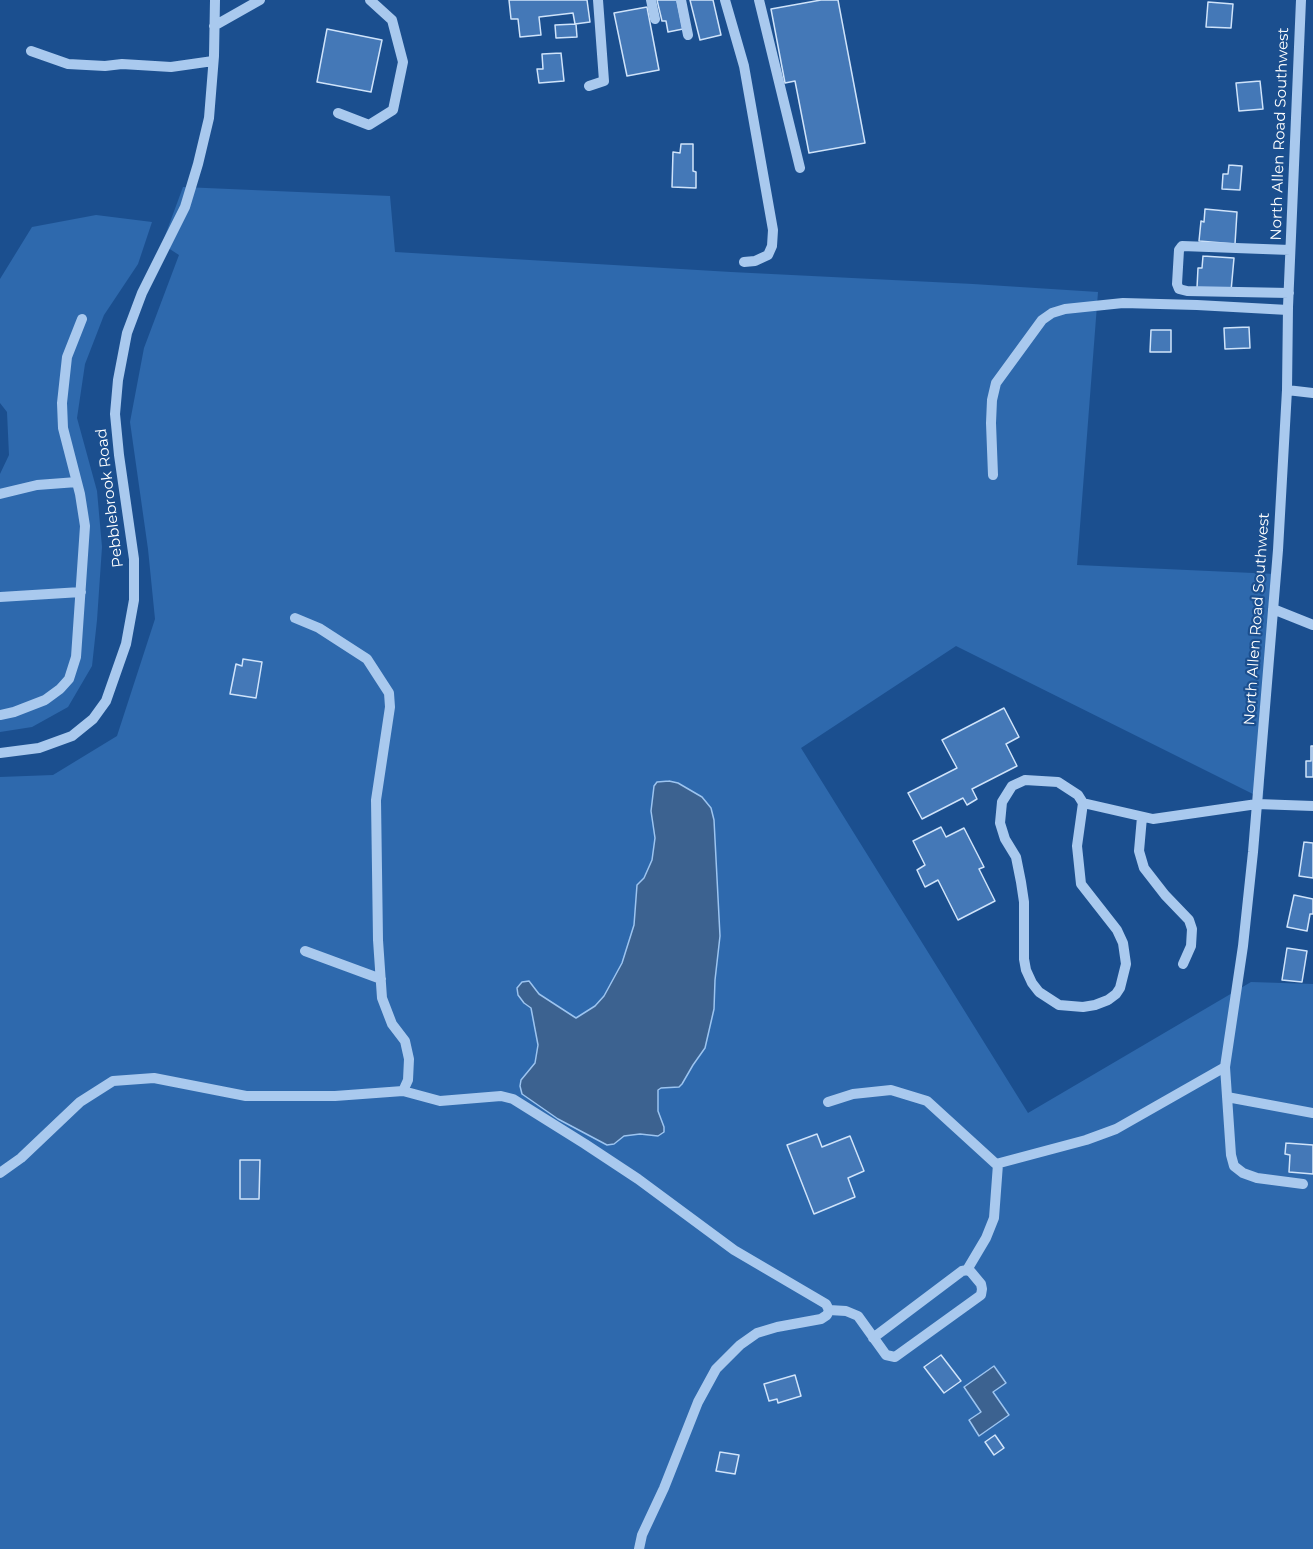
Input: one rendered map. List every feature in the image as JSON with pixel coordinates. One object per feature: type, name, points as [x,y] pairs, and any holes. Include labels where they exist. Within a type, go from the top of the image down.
[{"type":"street","name":"Pebblebrook Road","points":[[0,753],[39,748],[72,736],[93,719],[106,701],[126,644],[134,600],[134,558],[115,414],[118,380],[127,333],[142,293],[185,207],[208,118],[215,0]]},
{"type":"street","points":[[214,27],[260,0]]},
{"type":"street","points":[[338,113],[369,125],[393,110],[404,62],[392,20],[370,0]]},
{"type":"street","points":[[589,86],[604,81],[598,0]]},
{"type":"street","points":[[651,0],[655,19]]},
{"type":"street","points":[[681,0],[688,36]]},
{"type":"street","points":[[725,0],[744,66],[773,230],[772,246],[768,255],[755,261],[744,261]]},
{"type":"street","points":[[759,0],[800,168]]},
{"type":"street","name":"North Allen Road Southwest","points":[[1301,0],[1290,250],[1287,390],[1273,609],[1243,946],[1225,1067],[1231,1155],[1234,1166],[1243,1173],[1257,1178],[1303,1184]]},
{"type":"street","points":[[31,51],[68,64],[171,67],[213,61]]},
{"type":"street","points":[[1289,293],[1187,291],[1179,288],[1177,284],[1179,250],[1182,246],[1290,250]]},
{"type":"street","points":[[993,475],[991,423],[992,400],[996,383],[1042,320],[1052,313],[1065,309],[1123,303],[1288,310]]},
{"type":"street","points":[[0,715],[45,700],[60,689],[69,679],[76,657],[85,526],[77,482],[63,428],[63,381],[67,357],[82,319]]},
{"type":"street","points":[[1287,390],[1313,393]]},
{"type":"street","points":[[0,494],[37,484],[77,482]]},
{"type":"street","points":[[0,597],[81,592]]},
{"type":"street","points":[[1273,609],[1313,625]]},
{"type":"street","points":[[294,618],[319,628],[367,659],[389,693],[390,707],[376,800],[378,940],[382,998],[392,1024],[405,1041],[410,1059],[408,1080],[403,1091]]},
{"type":"street","points":[[1083,803],[1077,846],[1081,884],[1117,930],[1123,944],[1126,964],[1120,987],[1108,1000],[1083,1007],[1065,1006],[1049,999],[1039,992],[1026,970],[1022,882],[1016,857],[1001,831],[1002,802],[1012,786],[1025,780],[1058,782],[1078,795],[1083,803],[1153,819],[1257,804],[1313,806]]},
{"type":"street","points":[[1142,816],[1139,850],[1144,868],[1189,920],[1192,929],[1191,946],[1183,964]]},
{"type":"street","points":[[305,951],[381,980]]},
{"type":"street","points":[[828,1102],[853,1094],[891,1090],[927,1101],[998,1164],[1086,1140],[1116,1129],[1225,1067]]},
{"type":"street","points":[[0,1173],[21,1158],[80,1102],[112,1081],[154,1078],[246,1096],[335,1096],[403,1091],[441,1101],[501,1096],[513,1099],[529,1108],[638,1179],[734,1250],[826,1304],[829,1310]]},
{"type":"street","points":[[1227,1097],[1313,1113]]},
{"type":"street","points":[[873,1338],[962,1271],[967,1270],[986,1238],[994,1218],[998,1164]]},
{"type":"street","points":[[829,1310],[846,1311],[858,1316],[886,1355],[895,1358],[981,1295],[981,1284],[967,1270]]},
{"type":"street","points":[[639,1549],[642,1535],[664,1488],[698,1402],[716,1369],[740,1345],[757,1333],[822,1319],[829,1310]]},
{"type":"shaded area","points":[[183,187],[390,196],[395,252],[1098,292],[1077,565],[1275,574],[1263,799],[956,646],[801,748],[1028,1113],[1251,982],[1313,984],[1313,1549],[0,1549],[0,777],[53,775],[117,736],[155,619],[148,549],[130,422],[144,348],[179,255],[162,244]]},
{"type":"shaded area","points":[[96,215],[152,222],[138,264],[104,315],[85,364],[77,418],[97,491],[102,547],[92,666],[68,707],[32,727],[0,732],[0,474],[9,455],[7,412],[0,403],[0,279],[32,227]]},
{"type":"shaded area","points":[[657,782],[678,783],[702,797],[711,808],[714,820],[720,936],[714,1009],[705,1048],[682,1084],[679,1087],[658,1090],[658,1111],[664,1132],[658,1136],[640,1134],[624,1136],[614,1144],[607,1145],[558,1119],[522,1094],[521,1080],[535,1063],[538,1045],[531,1008],[518,995],[517,988],[522,982],[529,981],[539,994],[576,1018],[595,1006],[604,996],[622,963],[634,925],[637,885],[644,878],[652,860],[655,838],[651,811],[654,786]]},
{"type":"shaded area","points":[[994,1366],[1006,1383],[993,1392],[1009,1415],[979,1436],[969,1420],[981,1412],[964,1387]]},
{"type":"building","points":[[509,0],[587,0],[590,22],[575,24],[573,13],[539,17],[541,35],[520,37],[518,19],[511,19]]},
{"type":"building","points":[[657,0],[677,0],[683,29],[668,32],[666,21],[662,21]]},
{"type":"building","points":[[690,0],[713,0],[721,35],[700,40]]},
{"type":"building","points":[[821,0],[838,0],[865,143],[809,153],[795,81],[785,83],[771,9]]},
{"type":"building","points":[[1208,2],[1233,4],[1231,28],[1206,27]]},
{"type":"building","points":[[647,7],[659,70],[627,76],[614,13]]},
{"type":"building","points":[[576,24],[577,37],[556,38],[555,25]]},
{"type":"building","points":[[327,29],[382,40],[371,92],[317,82]]},
{"type":"building","points":[[561,53],[564,81],[539,83],[537,69],[543,69],[542,54]]},
{"type":"building","points":[[1260,81],[1263,109],[1239,111],[1236,83]]},
{"type":"building","points":[[681,144],[693,144],[693,171],[696,172],[696,188],[672,187],[673,152],[680,153]]},
{"type":"building","points":[[1229,165],[1242,166],[1240,190],[1222,189],[1223,174],[1228,174]]},
{"type":"building","points":[[1205,209],[1237,212],[1235,244],[1199,241]]},
{"type":"building","points":[[1203,256],[1234,258],[1231,291],[1197,288],[1198,268],[1202,268]]},
{"type":"building","points":[[1249,327],[1250,348],[1225,349],[1224,328]]},
{"type":"building","points":[[1151,330],[1171,330],[1171,352],[1150,352]]},
{"type":"building","points":[[243,659],[262,662],[256,698],[230,694],[236,664],[242,666]]},
{"type":"building","points":[[1004,708],[1019,737],[1006,744],[1017,766],[972,789],[977,799],[967,805],[963,798],[922,819],[908,793],[957,768],[942,740]]},
{"type":"building","points":[[1311,746],[1313,746],[1313,777],[1306,777],[1306,761],[1311,761]]},
{"type":"building","points":[[941,827],[946,837],[964,828],[984,867],[979,869],[995,901],[958,920],[938,880],[925,887],[917,870],[925,865],[913,841]]},
{"type":"building","points":[[1304,842],[1313,843],[1313,878],[1299,876]]},
{"type":"building","points":[[1294,895],[1313,899],[1313,914],[1310,914],[1307,931],[1287,927]]},
{"type":"building","points":[[1287,948],[1307,951],[1302,982],[1282,980]]},
{"type":"building","points":[[817,1134],[822,1147],[850,1136],[864,1171],[848,1178],[855,1197],[814,1214],[787,1145]]},
{"type":"building","points":[[1286,1143],[1313,1145],[1313,1174],[1289,1172],[1290,1155],[1285,1154]]},
{"type":"building","points":[[240,1160],[260,1160],[259,1199],[240,1199]]},
{"type":"building","points":[[941,1355],[961,1381],[944,1393],[924,1367]]},
{"type":"building","points":[[795,1375],[801,1396],[778,1403],[777,1399],[769,1401],[764,1384]]},
{"type":"building","points":[[995,1435],[1004,1448],[994,1455],[985,1442]]},
{"type":"building","points":[[720,1452],[739,1455],[735,1474],[716,1471]]}]
